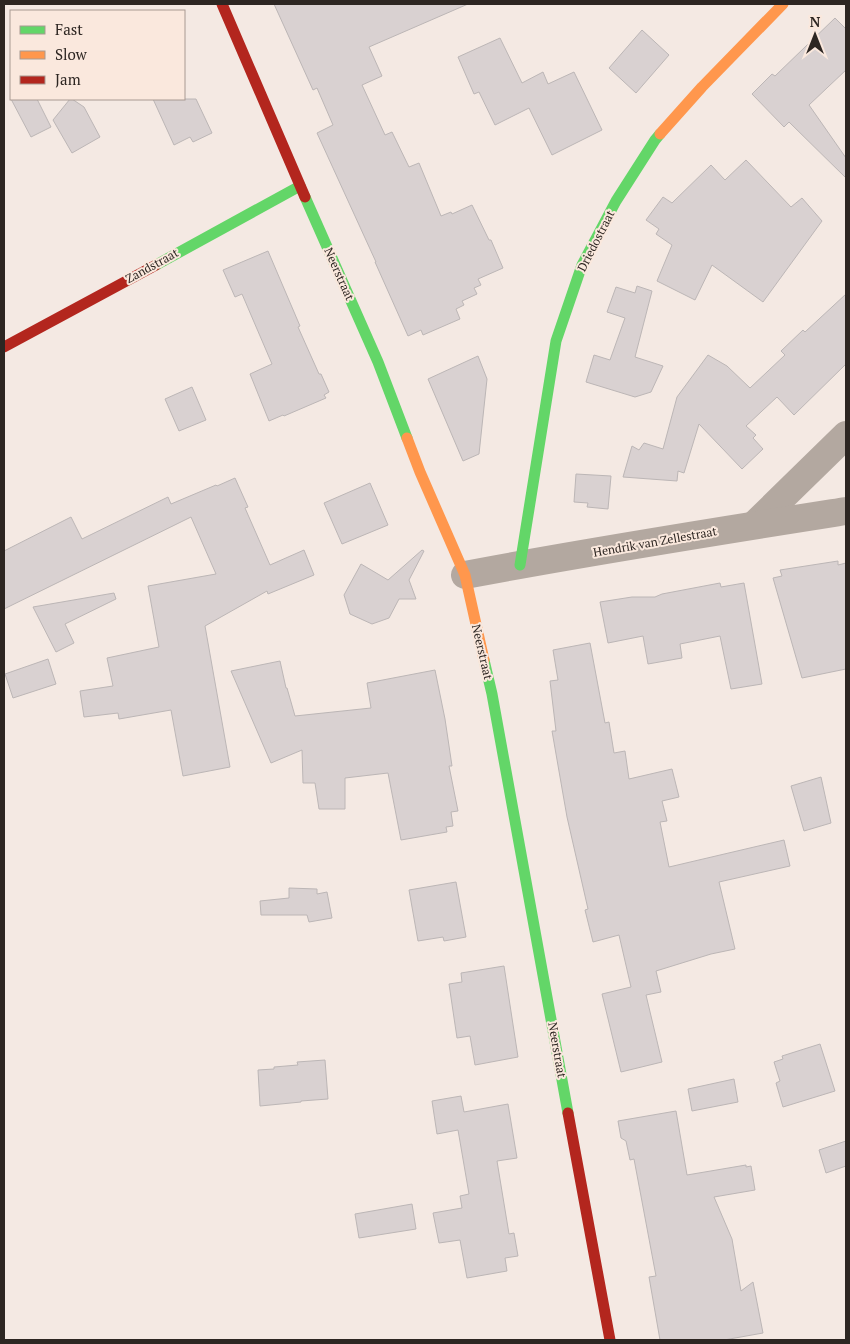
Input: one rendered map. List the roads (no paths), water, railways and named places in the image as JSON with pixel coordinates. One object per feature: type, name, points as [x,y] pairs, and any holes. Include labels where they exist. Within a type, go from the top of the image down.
[{"type":"street","name":"Neerstraat","points":[[222,4],[378,362],[420,472],[464,576],[492,694],[610,1340]]},
{"type":"street","name":"Driedostraat","points":[[520,565],[556,341],[582,265],[616,201],[656,140],[702,87],[783,4]]},
{"type":"street","name":"Zandstraat","points":[[4,347],[300,186]]},
{"type":"street","points":[[754,526],[846,435]]},
{"type":"street","name":"Hendrik van Zellestraat","points":[[464,576],[520,565],[846,512]]}]
